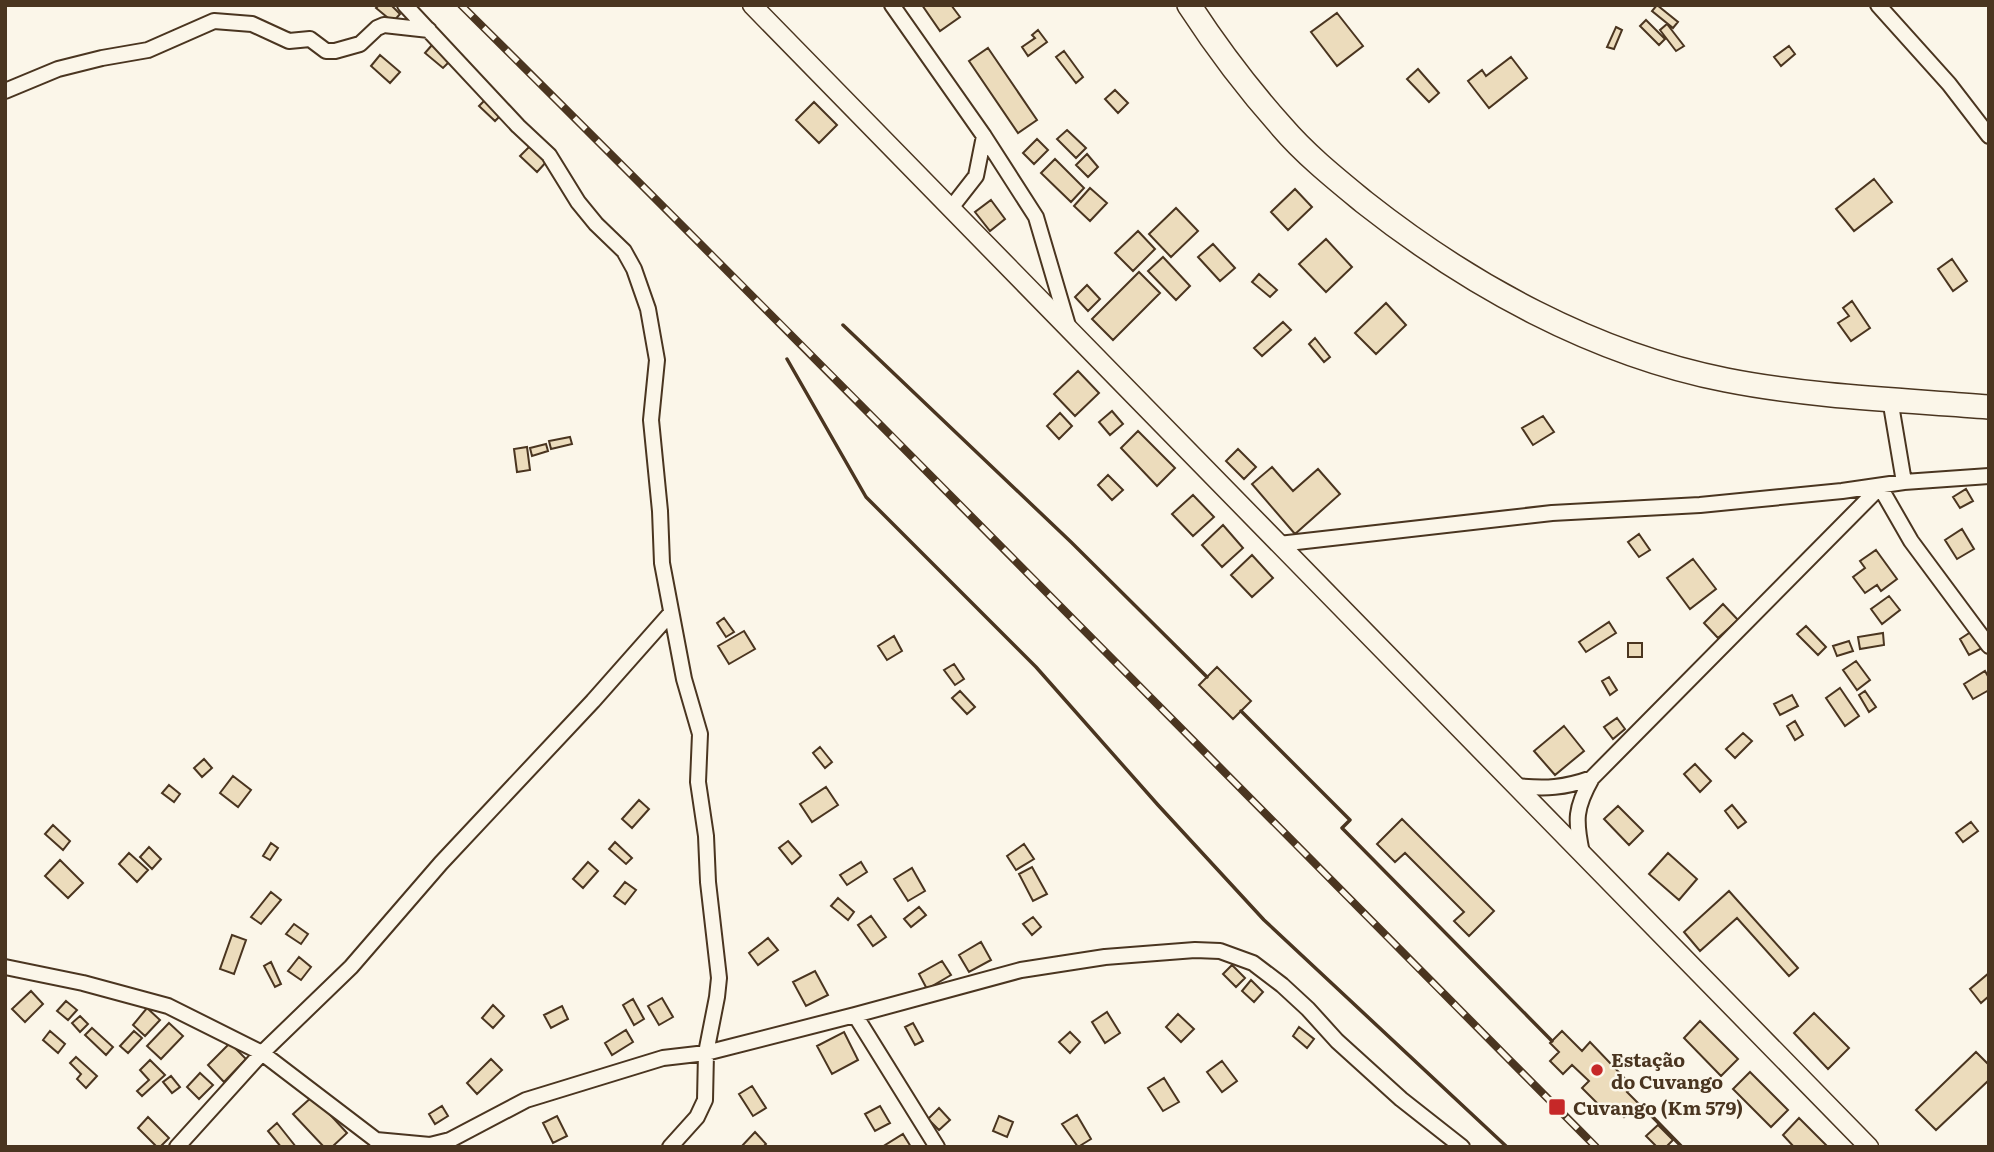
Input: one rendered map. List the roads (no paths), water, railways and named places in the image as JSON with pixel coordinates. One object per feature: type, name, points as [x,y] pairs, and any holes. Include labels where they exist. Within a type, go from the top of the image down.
[{"type":"main road","points":[[1193,11],[1237,74],[1283,129],[1333,176],[1448,263],[1524,306],[1609,346],[1725,380],[1787,389],[1989,407]]},
{"type":"street","points":[[405,5],[518,126],[550,155],[578,202],[624,251],[634,269],[648,309],[657,360],[651,421],[662,563],[684,679],[700,734],[698,782],[706,836],[708,882],[719,978],[706,1052],[707,1076],[703,1108],[670,1147]]},
{"type":"street","points":[[752,5],[1869,1147]]},
{"type":"street","points":[[892,5],[984,136],[1036,217],[1069,329]]},
{"type":"street","points":[[1878,5],[1949,84],[1989,136]]},
{"type":"street","points":[[5,91],[58,69],[148,50],[215,21],[252,24],[289,41],[310,39],[324,51],[330,52],[360,44],[384,25],[429,30]]},
{"type":"street","points":[[951,208],[976,176],[984,136]]},
{"type":"street","points":[[1890,399],[1904,482]]},
{"type":"street","points":[[1279,544],[1552,513],[1700,505],[1880,487],[1904,482],[1989,476]]},
{"type":"street","points":[[1880,487],[1911,541],[1989,646]]},
{"type":"street","points":[[1582,853],[1576,825],[1581,797],[1592,778],[1880,487]]},
{"type":"street","points":[[177,1147],[262,1053],[351,967],[441,863],[593,701],[670,614]]},
{"type":"street","points":[[1516,786],[1542,789],[1569,786],[1592,778]]},
{"type":"street","points":[[5,967],[83,983],[168,1006],[262,1053],[378,1144],[430,1145],[450,1140],[518,1104],[663,1058],[706,1052],[1021,970],[1105,957],[1195,950],[1220,951],[1253,963],[1282,985],[1337,1041],[1402,1099],[1462,1147]]},
{"type":"street","points":[[855,1015],[937,1147]]},
{"type":"railway","points":[[461,5],[1596,1147]]},
{"type":"place","name":"Estação do Cuvango","points":[[1597,1070]]},
{"type":"place","name":"Cuvango (Km 579)","points":[[1557,1107]]}]
